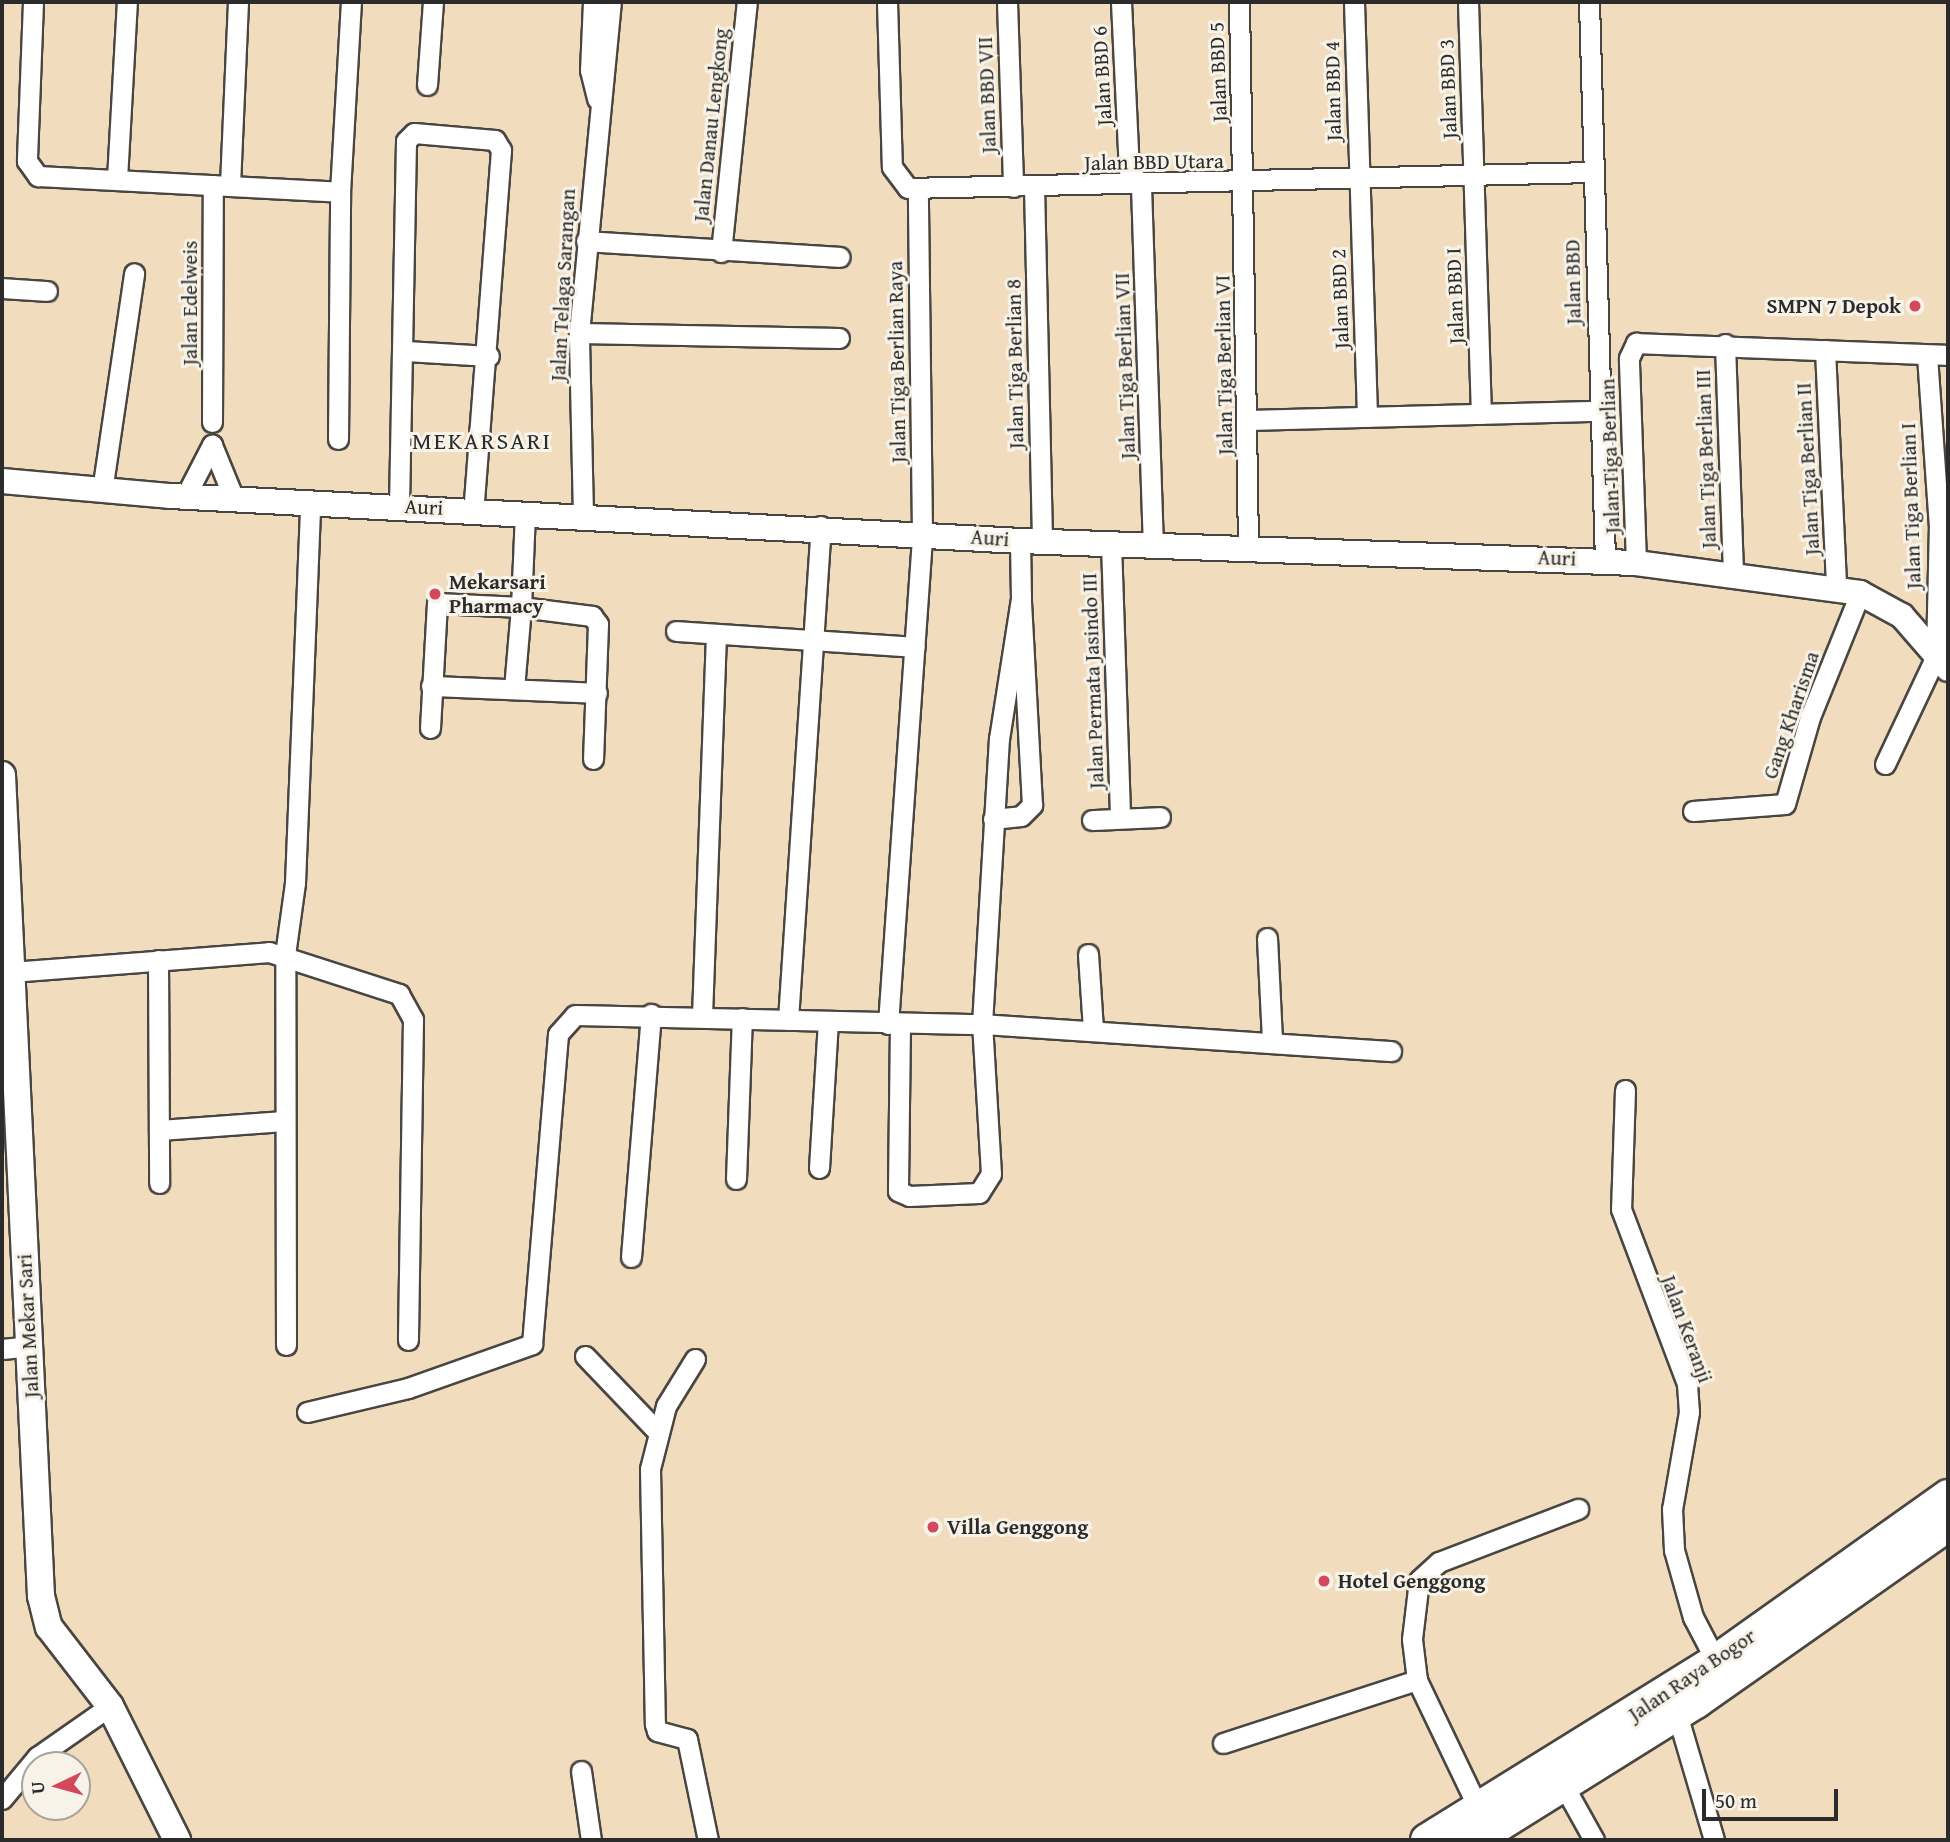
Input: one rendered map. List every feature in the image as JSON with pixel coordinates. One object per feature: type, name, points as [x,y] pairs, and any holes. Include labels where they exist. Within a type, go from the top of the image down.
[{"type":"highway","name":"Jalan Raya Bogor","points":[[1427,1840],[1482,1828],[1565,1788],[1677,1714],[1915,1534],[1948,1496]]},
{"type":"highway","name":"Jalan Raya Bogor","points":[[1482,1828],[1716,1661],[1915,1534],[1948,1525]]},
{"type":"main road","name":"Jalan Mekar Sari","points":[[2,775],[11,972],[8,1052],[29,1346],[41,1596],[50,1627],[110,1706],[177,1840]]},
{"type":"street","points":[[33,2],[27,161],[38,177],[340,192]]},
{"type":"street","points":[[117,179],[127,2]]},
{"type":"street","name":"Jalan Edelweis","points":[[212,422],[222,185],[238,2]]},
{"type":"street","points":[[338,439],[340,192],[351,2]]},
{"type":"street","points":[[426,85],[433,2]]},
{"type":"street","name":"Jalan Telaga Sarangan","points":[[583,515],[579,333],[597,99],[590,70],[593,2]]},
{"type":"street","name":"Jalan Telaga Sarangan","points":[[597,99],[607,78],[611,2]]},
{"type":"street","name":"Jalan Danau Lengkong","points":[[721,252],[747,2]]},
{"type":"street","points":[[887,2],[892,167],[898,183],[918,190]]},
{"type":"street","name":"Jalan BBD VII","points":[[1007,2],[1013,187]]},
{"type":"street","name":"Jalan BBD 6","points":[[1121,2],[1129,170],[1141,186]]},
{"type":"street","name":"Jalan BBD 5","points":[[1239,2],[1244,183]]},
{"type":"street","name":"Jalan BBD 4","points":[[1354,2],[1358,179]]},
{"type":"street","name":"Jalan BBD 3","points":[[1468,2],[1474,176]]},
{"type":"street","name":"Jalan BBD","points":[[1589,2],[1605,560]]},
{"type":"street","points":[[400,506],[406,351],[406,141],[414,133],[499,144],[489,356],[473,510]]},
{"type":"street","name":"Jalan BBD Utara","points":[[918,190],[1593,172]]},
{"type":"street","name":"Jalan BBD I","points":[[1474,176],[1481,414]]},
{"type":"street","name":"Jalan BBD 2","points":[[1358,179],[1367,417]]},
{"type":"street","name":"Jalan Tiga Berlian VI","points":[[1244,183],[1248,546]]},
{"type":"street","name":"Jalan Tiga Berlian 8","points":[[1021,598],[1031,541],[1034,186]]},
{"type":"street","name":"Jalan Tiga Berlian VII","points":[[1141,186],[1153,544]]},
{"type":"street","name":"Jalan Tiga Berlian Raya","points":[[918,190],[922,533],[894,1024],[898,1191],[909,1196],[973,1195],[989,1182],[982,1024]]},
{"type":"street","points":[[586,241],[721,252],[839,257]]},
{"type":"street","points":[[102,491],[134,273]]},
{"type":"street","points":[[2,288],[47,291]]},
{"type":"street","points":[[579,333],[839,338]]},
{"type":"street","name":"Jalan Tiga Berlian","points":[[1636,563],[1631,348],[1641,342],[1725,344]]},
{"type":"street","points":[[1725,344],[1948,355]]},
{"type":"street","name":"Jalan Tiga Berlian III","points":[[1725,344],[1733,573]]},
{"type":"street","name":"Jalan Tiga Berlian II","points":[[1825,350],[1836,586]]},
{"type":"street","points":[[406,351],[489,356]]},
{"type":"street","name":"Jalan Tiga Berlian I","points":[[1927,355],[1939,527],[1942,662]]},
{"type":"street","points":[[1248,420],[1599,411]]},
{"type":"street","points":[[184,497],[212,444],[234,499]]},
{"type":"street","name":"Auri","points":[[2,481],[184,497],[821,526],[1031,541],[1248,546],[1605,560],[1836,586],[1860,593],[1902,616],[1942,662]]},
{"type":"street","points":[[286,1345],[285,955],[295,883],[310,502]]},
{"type":"street","points":[[514,688],[525,512]]},
{"type":"street","points":[[789,1020],[810,640],[821,526]]},
{"type":"street","name":"Jalan Permata Jasindo III","points":[[1111,543],[1120,817]]},
{"type":"street","name":"Gang Kharisma","points":[[1693,811],[1785,804],[1810,717],[1860,593]]},
{"type":"street","points":[[982,1024],[999,739],[1021,598]]},
{"type":"street","points":[[993,819],[1031,809],[1031,740],[1021,598]]},
{"type":"street","points":[[430,728],[438,603],[521,607],[596,619],[597,693],[593,759]]},
{"type":"street","points":[[676,631],[914,647]]},
{"type":"street","points":[[702,1016],[716,634]]},
{"type":"street","points":[[1885,764],[1942,662]]},
{"type":"street","points":[[431,686],[597,693]]},
{"type":"street","points":[[999,739],[1031,740]]},
{"type":"street","points":[[1092,820],[1160,817]]},
{"type":"street","points":[[1268,938],[1272,1039]]},
{"type":"street","points":[[1088,954],[1094,1029]]},
{"type":"street","points":[[11,972],[158,960],[285,955],[399,994],[410,1004],[408,1340]]},
{"type":"street","points":[[158,960],[159,1183]]},
{"type":"street","points":[[631,1257],[651,1014]]},
{"type":"street","points":[[307,1412],[408,1388],[532,1345],[560,1026],[575,1015],[651,1014],[894,1024],[982,1024],[1272,1039],[1391,1051]]},
{"type":"street","points":[[736,1179],[742,1018]]},
{"type":"street","points":[[819,1168],[828,1022]]},
{"type":"street","name":"Jalan Keranji","points":[[1625,1090],[1621,1209],[1687,1384],[1689,1412],[1672,1509],[1674,1550],[1693,1617],[1716,1661]]},
{"type":"street","points":[[159,1130],[285,1121]]},
{"type":"street","points":[[2,1349],[29,1346]]},
{"type":"street","points":[[585,1356],[657,1431]]},
{"type":"street","points":[[695,1359],[657,1431],[650,1469],[655,1728],[687,1739],[708,1840]]},
{"type":"street","points":[[1482,1828],[1417,1680],[1412,1639],[1419,1580],[1439,1562],[1578,1510]]},
{"type":"street","points":[[1223,1743],[1417,1680]]},
{"type":"street","points":[[2,1799],[37,1757],[110,1706]]},
{"type":"street","points":[[1677,1714],[1714,1840]]},
{"type":"street","points":[[581,1771],[591,1840]]},
{"type":"street","points":[[1565,1788],[1594,1840]]},
{"type":"place","name":"SMPN 7 Depok","points":[[1915,306]]},
{"type":"place","name":"Mekarsari Pharmacy","points":[[435,594]]},
{"type":"place","name":"Villa Genggong","points":[[933,1527]]},
{"type":"place","name":"Hotel Genggong","points":[[1324,1581]]},
{"type":"district","name":"MEKARSARI","points":[[482,441]]}]
